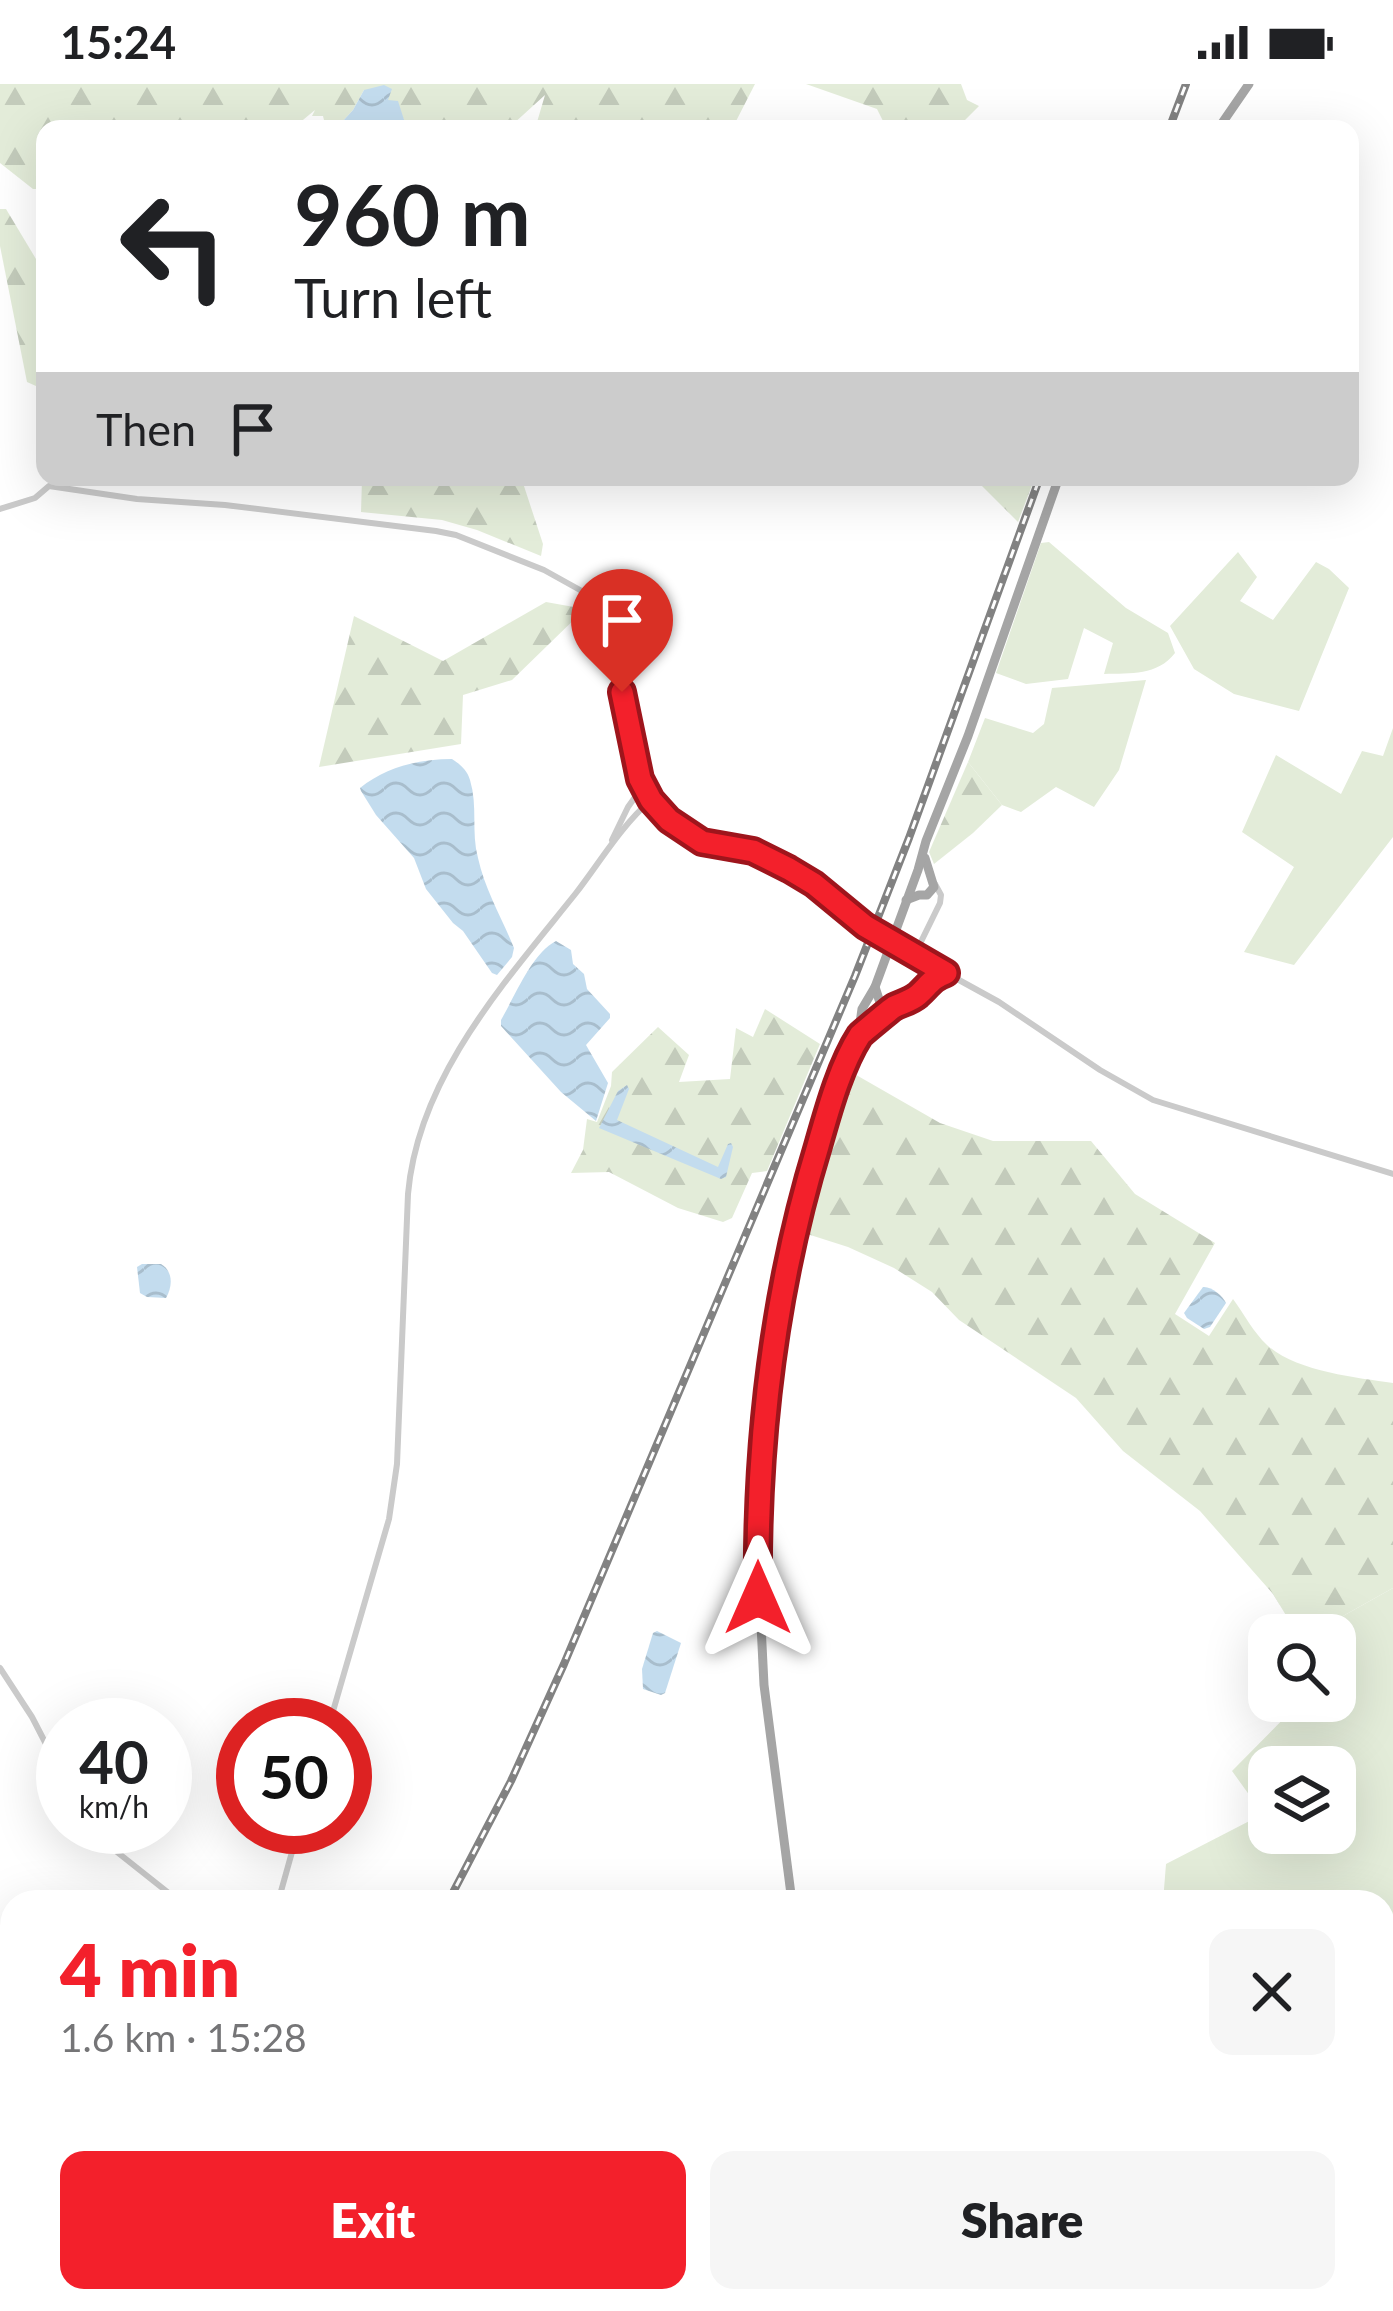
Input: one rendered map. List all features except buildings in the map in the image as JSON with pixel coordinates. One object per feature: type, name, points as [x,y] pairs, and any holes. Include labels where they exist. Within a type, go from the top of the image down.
[{"type":"main road","points":[[1224,120],[1249,84]]},
{"type":"main road","points":[[907,900],[933,890],[926,855],[1056,486]]},
{"type":"main road","points":[[790,1890],[762,1662],[758,1564],[760,1479],[772,1358],[811,1170],[862,1010],[947,790]]},
{"type":"main road","points":[[913,879],[922,872],[932,879]]},
{"type":"main road","points":[[913,879],[913,890],[923,895]]},
{"type":"main road","points":[[836,1089],[860,1035],[880,1021],[884,1008],[874,987]]},
{"type":"main road","points":[[866,1004],[884,1008]]},
{"type":"main road","points":[[862,1016],[873,1024]]},
{"type":"street","points":[[0,508],[35,498],[49,486],[137,500],[225,505],[456,535],[544,570],[588,597],[600,612],[608,628],[647,793],[674,824],[702,842],[753,851],[789,869],[865,926],[999,1002],[1153,1100],[1393,1174]]},
{"type":"street","points":[[337,1698],[389,1519],[397,1463],[407,1194],[423,1122],[479,1018],[647,793]]},
{"type":"street","points":[[609,848],[628,807],[647,793]]},
{"type":"street","points":[[914,956],[941,895],[932,879]]},
{"type":"street","points":[[923,895],[938,907]]},
{"type":"street","points":[[925,962],[932,978]]},
{"type":"street","points":[[884,1008],[918,994],[932,978],[946,973]]},
{"type":"street","points":[[0,1668],[36,1725]]},
{"type":"street","points":[[120,1854],[165,1890]]},
{"type":"street","points":[[281,1890],[291,1854]]},
{"type":"green space","points":[[0,84],[755,84],[737,120],[538,120],[545,95],[518,120],[404,120],[397,101],[385,102],[364,90],[344,120],[312,116],[315,110],[303,120],[36,120],[36,189],[0,163]]},
{"type":"green space","points":[[806,84],[961,84],[967,100],[979,106],[965,120],[882,120],[877,109]]},
{"type":"green space","points":[[0,209],[6,209],[36,259],[36,386],[27,382],[0,246]]},
{"type":"green space","points":[[362,486],[524,486],[543,544],[541,556],[442,520],[361,512]]},
{"type":"green space","points":[[982,486],[1032,486],[1018,522]]},
{"type":"green space","points":[[1049,542],[1126,608],[1168,633],[1175,653],[1152,669],[1104,674],[1113,643],[1084,628],[1068,679],[1026,684],[996,673],[1041,543]]},
{"type":"green space","points":[[1238,552],[1257,577],[1240,601],[1273,620],[1316,562],[1349,588],[1299,711],[1234,694],[1194,669],[1170,626]]},
{"type":"green space","points":[[546,602],[585,609],[512,680],[463,695],[461,744],[319,767],[354,616],[443,661]]},
{"type":"green space","points":[[1146,680],[1119,770],[1094,807],[1056,787],[1021,812],[1002,805],[968,762],[985,718],[1033,733],[1044,724],[1052,688]]},
{"type":"green space","points":[[1393,728],[1393,837],[1294,965],[1244,952],[1294,867],[1242,832],[1276,755],[1341,794],[1362,751],[1383,756]]},
{"type":"green space","points":[[968,762],[1002,805],[934,864],[929,852]]},
{"type":"green space","points":[[765,1009],[820,1044],[767,1171],[752,1173],[732,1218],[723,1222],[678,1208],[609,1172],[571,1173],[583,1150],[587,1119],[597,1122],[612,1072],[658,1027],[689,1055],[679,1082],[730,1079],[736,1028],[753,1037]]},
{"type":"green space","points":[[851,1072],[940,1123],[993,1141],[1091,1141],[1135,1194],[1215,1243],[1175,1314],[1209,1336],[1233,1299],[1258,1335],[1279,1354],[1327,1372],[1393,1383],[1393,1588],[1347,1614],[1285,1614],[1200,1511],[1123,1451],[1076,1398],[959,1320],[932,1292],[894,1268],[801,1232]]},
{"type":"green space","points":[[1393,1588],[1393,1890],[1164,1890],[1166,1864],[1248,1822],[1248,1854],[1356,1854],[1356,1746],[1257,1746],[1280,1722],[1356,1722],[1356,1614],[1347,1614]]},
{"type":"green space","points":[[1248,1755],[1248,1793],[1232,1771]]},
{"type":"water","points":[[384,85],[392,89],[388,100],[398,101],[404,120],[344,120],[364,90]]},
{"type":"water","points":[[452,759],[470,780],[481,870],[514,948],[497,975],[426,889],[414,858],[376,815],[360,788],[403,766]]},
{"type":"water","points":[[556,941],[571,950],[587,989],[610,1014],[586,1045],[608,1083],[596,1121],[561,1092],[501,1026],[532,965]]},
{"type":"water","points":[[627,1085],[617,1120],[718,1167],[731,1143],[726,1177],[721,1179],[599,1128],[618,1091]]},
{"type":"water","points":[[161,1264],[168,1271],[171,1284],[166,1298],[140,1293],[137,1267]]},
{"type":"water","points":[[1203,1287],[1226,1303],[1204,1329],[1184,1313]]},
{"type":"water","points":[[657,1631],[681,1643],[661,1695],[643,1689],[642,1669]]},
{"type":"railway","points":[[1172,120],[1186,84]]},
{"type":"railway","points":[[454,1890],[564,1664],[855,976],[1037,486]]},
{"type":"route","points":[[622,692],[640,779],[669,820],[702,842],[753,851],[789,869],[865,926],[946,973],[932,978],[918,994],[860,1035],[836,1089],[811,1170],[789,1258],[764,1419],[758,1598]]}]
